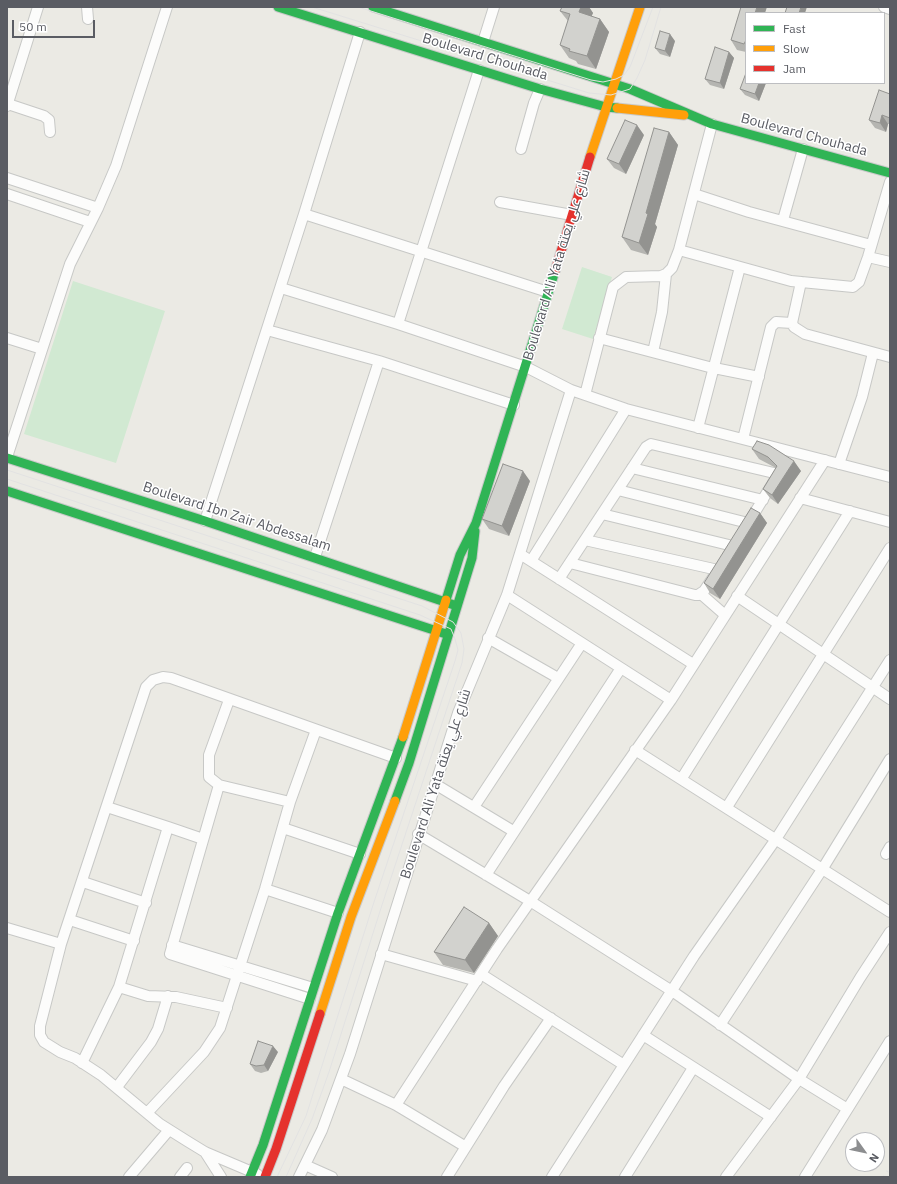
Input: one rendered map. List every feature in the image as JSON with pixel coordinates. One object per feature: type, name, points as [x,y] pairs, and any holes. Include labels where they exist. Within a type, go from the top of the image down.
[{"type":"main road","name":"Boulevard Chouhada","points":[[278,7],[540,89],[606,107],[689,115]]},
{"type":"main road","name":"Boulevard Chouhada","points":[[372,7],[614,84],[712,124],[890,173]]},
{"type":"main road","name":"Boulevard Ali Yata شارع علي يعتة","points":[[251,1174],[263,1145],[338,913],[396,758],[460,555],[476,523],[526,368],[548,292],[606,107],[640,7]]},
{"type":"main road","name":"Boulevard Ibn Zair Abdessalam","points":[[7,458],[315,557],[458,606]]},
{"type":"main road","points":[[7,491],[449,635]]},
{"type":"main road","name":"Boulevard Ali Yata شارع علي يعتة","points":[[265,1177],[276,1149],[351,917],[409,763],[472,558],[476,523]]},
{"type":"street","points":[[38,7],[7,105],[44,116],[49,120],[50,132]]},
{"type":"street","points":[[87,7],[88,19]]},
{"type":"street","points":[[7,458],[70,264],[98,208],[116,166],[167,7]]},
{"type":"street","points":[[482,42],[494,7]]},
{"type":"street","points":[[884,7],[890,9]]},
{"type":"street","points":[[205,521],[281,288],[360,32]]},
{"type":"street","points":[[398,324],[479,70]]},
{"type":"street","points":[[521,149],[540,89]]},
{"type":"street","points":[[585,395],[614,286],[626,277],[648,278],[666,274],[672,268],[679,250],[712,124]]},
{"type":"street","points":[[783,220],[803,149]]},
{"type":"street","points":[[7,178],[98,208]]},
{"type":"street","points":[[679,250],[801,282],[854,287],[859,282],[868,257],[890,182]]},
{"type":"street","points":[[7,194],[90,222]]},
{"type":"street","points":[[694,194],[871,245]]},
{"type":"street","points":[[500,202],[572,215]]},
{"type":"street","points":[[304,214],[421,253],[548,292]]},
{"type":"street","points":[[868,257],[890,262]]},
{"type":"street","points":[[698,428],[740,267]]},
{"type":"street","points":[[653,352],[662,312],[666,274]]},
{"type":"street","points":[[792,323],[801,282]]},
{"type":"street","points":[[281,288],[398,324],[526,368],[571,390],[626,409],[890,476]]},
{"type":"street","points":[[743,439],[772,324],[780,321],[792,323],[794,327],[805,334],[890,357]]},
{"type":"street","points":[[267,330],[379,361],[514,405]]},
{"type":"street","points":[[7,338],[42,349]]},
{"type":"street","points":[[599,338],[713,368],[759,377]]},
{"type":"street","points":[[839,464],[862,397],[873,353]]},
{"type":"street","points":[[315,557],[379,361]]},
{"type":"street","name":"Boulevard Ali Yata شارع علي يعتة","points":[[299,1177],[322,1130],[341,1079],[418,834],[458,713],[507,595],[571,390]]},
{"type":"street","points":[[531,561],[626,409]]},
{"type":"street","points":[[559,579],[646,446],[654,443],[771,472],[776,476],[763,500],[702,594],[695,595],[570,563]]},
{"type":"street","points":[[396,1104],[530,902],[671,700],[825,460]]},
{"type":"street","points":[[632,468],[763,500]]},
{"type":"street","points":[[618,490],[748,523]]},
{"type":"street","points":[[800,498],[890,522]]},
{"type":"street","points":[[682,778],[850,511]]},
{"type":"street","points":[[602,514],[734,546]]},
{"type":"street","points":[[585,540],[722,564]]},
{"type":"street","points":[[727,807],[890,548]]},
{"type":"street","points":[[520,554],[693,664]]},
{"type":"street","points":[[702,594],[725,615]]},
{"type":"street","points":[[507,595],[671,700]]},
{"type":"street","points":[[737,596],[890,699]]},
{"type":"street","points":[[488,638],[558,678]]},
{"type":"street","points":[[474,807],[582,643]]},
{"type":"street","points":[[552,1177],[742,884],[776,839],[890,660]]},
{"type":"street","points":[[486,875],[513,831],[621,668]]},
{"type":"street","points":[[265,1177],[251,1174],[205,1152],[169,1130],[146,1113],[117,1087],[82,1063],[44,1042],[40,1035],[42,1014],[61,944],[83,882],[146,687],[153,680],[163,677],[171,678],[229,700],[396,758]]},
{"type":"street","points":[[229,700],[209,755],[209,777],[219,785],[290,802]]},
{"type":"street","points":[[146,1113],[204,1052],[220,1028],[266,889],[290,802],[316,730]]},
{"type":"street","points":[[635,750],[682,778],[890,912]]},
{"type":"street","points":[[720,1025],[823,868],[890,759]]},
{"type":"street","points":[[435,784],[513,831]]},
{"type":"street","points":[[219,785],[172,944],[310,999]]},
{"type":"street","points":[[107,807],[203,839]]},
{"type":"street","points":[[82,1063],[119,987],[146,903],[168,827]]},
{"type":"street","points":[[283,828],[360,854]]},
{"type":"street","points":[[418,834],[672,991],[799,1080],[846,1108]]},
{"type":"street","points":[[83,882],[146,903]]},
{"type":"street","points":[[266,889],[338,913]]},
{"type":"street","points":[[70,920],[134,941]]},
{"type":"street","points":[[7,928],[61,944]]},
{"type":"street","points":[[726,1177],[799,1080],[860,978],[890,932]]},
{"type":"street","points":[[381,954],[479,977],[550,1018],[624,1065]]},
{"type":"street","points":[[239,971],[313,988]]},
{"type":"street","points":[[119,987],[148,996],[168,996],[227,1008]]},
{"type":"street","points":[[117,1087],[151,1042],[158,1029],[168,996]]},
{"type":"street","points":[[447,1177],[550,1018]]},
{"type":"street","points":[[643,1035],[771,1117]]},
{"type":"street","points":[[805,1177],[846,1108],[890,1041]]},
{"type":"street","points":[[625,1177],[693,1068]]},
{"type":"street","points":[[341,1079],[396,1104],[466,1147]]},
{"type":"street","points":[[129,1177],[169,1130]]},
{"type":"street","points":[[205,1152],[221,1177]]},
{"type":"street","points":[[305,1165],[332,1177]]},
{"type":"street","points":[[180,1177],[188,1168]]},
{"type":"green space","points":[[582,267],[612,277],[593,339],[562,329]]},
{"type":"green space","points":[[73,281],[165,311],[116,463],[24,434]]},
{"type":"building","points":[[562,7],[581,7],[579,12],[600,19],[587,56],[569,51],[570,49],[560,45],[570,14],[560,11]]},
{"type":"building","points":[[741,7],[757,7],[755,12],[745,12],[744,44],[731,40]]},
{"type":"building","points":[[787,7],[801,7],[799,12],[785,12]]},
{"type":"building","points":[[660,31],[670,34],[665,51],[655,48]]},
{"type":"building","points":[[715,47],[729,52],[720,83],[705,79]]},
{"type":"building","points":[[745,76],[745,84],[759,84],[755,94],[740,89]]},
{"type":"building","points":[[879,90],[890,94],[890,118],[882,115],[880,123],[869,120]]},
{"type":"building","points":[[625,120],[637,125],[619,164],[607,159]]},
{"type":"building","points":[[654,128],[669,132],[639,243],[622,237]]},
{"type":"building","points":[[757,441],[769,445],[794,461],[772,495],[763,489],[777,466],[768,457],[752,449]]},
{"type":"building","points":[[503,464],[523,471],[502,526],[482,519]]},
{"type":"building","points":[[751,508],[760,513],[713,589],[704,583]]},
{"type":"building","points":[[464,907],[489,923],[465,960],[434,952]]},
{"type":"building","points":[[258,1041],[273,1046],[264,1065],[256,1066],[250,1064]]},
{"type":"tram line","points":[[312,7],[589,93],[611,95],[630,89],[637,78],[645,60],[661,7]]},
{"type":"tram line","points":[[358,7],[591,80],[603,82],[616,79],[624,75],[630,67],[653,7]]},
{"type":"tram line","points":[[7,470],[422,606],[453,622],[461,633],[464,649],[462,663],[381,908],[329,1072],[312,1119],[286,1177]]},
{"type":"tram line","points":[[7,479],[420,615],[451,629],[455,639],[458,650],[455,661],[373,905],[306,1116],[277,1177]]},
{"type":"railway","points":[[884,1177],[890,1167]]},
{"type":"traffic: fast","points":[[278,7],[540,89],[606,107],[617,108]]},
{"type":"traffic: fast","points":[[373,7],[630,89],[712,124],[890,173]]},
{"type":"traffic: fast","points":[[446,600],[460,555],[476,523],[555,271]]},
{"type":"traffic: fast","points":[[7,458],[205,521],[454,605]]},
{"type":"traffic: fast","points":[[7,491],[446,634]]},
{"type":"traffic: fast","points":[[395,801],[409,763],[472,558],[475,531]]},
{"type":"traffic: fast","points":[[250,1177],[263,1145],[338,913],[403,737]]},
{"type":"traffic: slow","points":[[590,157],[640,7]]},
{"type":"traffic: slow","points":[[617,108],[684,115]]},
{"type":"traffic: slow","points":[[403,737],[446,600]]},
{"type":"traffic: slow","points":[[320,1014],[351,917],[395,801]]},
{"type":"traffic: jam","points":[[555,271],[590,157]]},
{"type":"traffic: jam","points":[[265,1177],[276,1149],[320,1014]]}]
